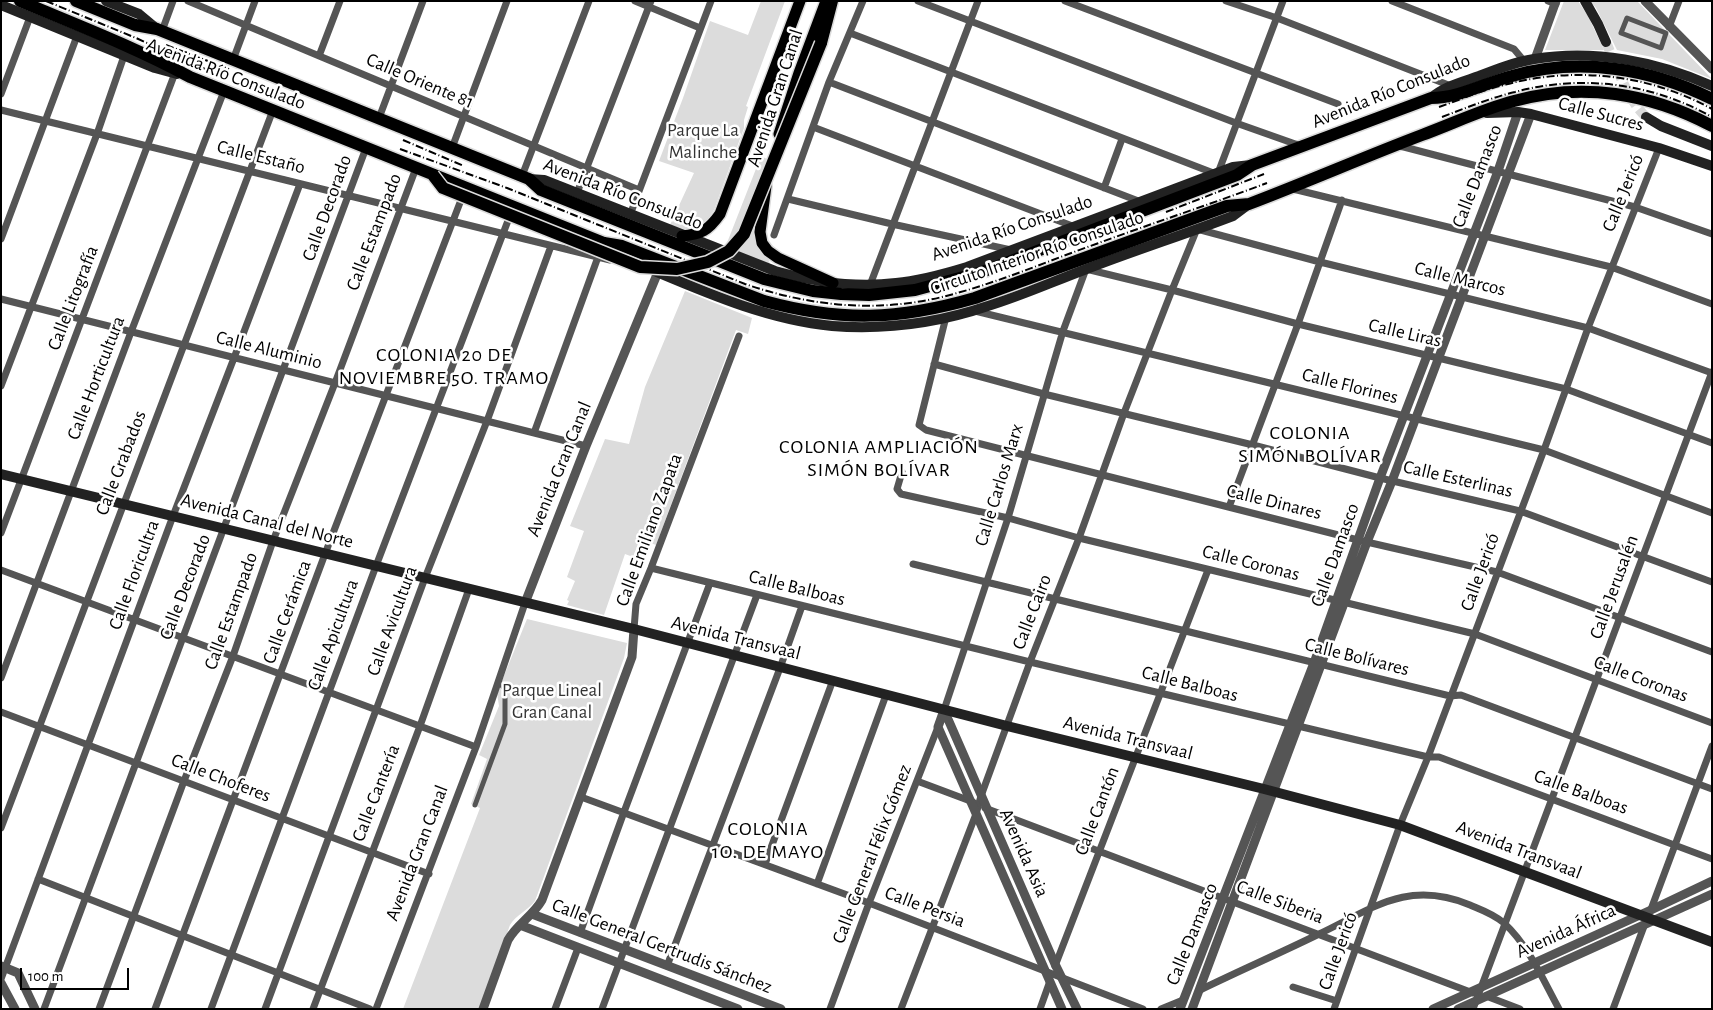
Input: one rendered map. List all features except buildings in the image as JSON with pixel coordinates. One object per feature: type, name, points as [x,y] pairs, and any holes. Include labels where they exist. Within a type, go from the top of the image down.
[{"type":"highway","points":[[20,1],[121,43],[190,77]]},
{"type":"highway","points":[[76,1],[135,25],[160,30]]},
{"type":"highway","points":[[433,175],[443,188],[640,267],[677,269],[708,262],[729,251],[744,234],[821,43],[832,1]]},
{"type":"highway","name":"Avenida Río Consulado","points":[[160,30],[526,177]]},
{"type":"highway","points":[[1431,98],[1445,98],[1522,73],[1555,67],[1584,66],[1619,69],[1654,76],[1684,86],[1712,99]]},
{"type":"highway","name":"Avenida Río Consulado","points":[[190,77],[604,243]]},
{"type":"highway","points":[[1249,204],[1478,114],[1514,101],[1538,96],[1564,92],[1596,92],[1634,96],[1659,103],[1698,118],[1712,126]]},
{"type":"highway","name":"Avenida Río Consulado","points":[[1252,165],[1431,98]]},
{"type":"highway","name":"Circuito Interior Río Consulado","points":[[526,177],[541,190],[732,261],[764,279],[813,291],[869,295],[915,290],[1018,260],[1237,175],[1252,165]]},
{"type":"highway","name":"Circuito Interior Río Consulado","points":[[604,243],[622,246],[721,291],[813,313],[854,316],[920,312],[976,298],[1227,206],[1249,204]]},
{"type":"main road","name":"Avenida Río Consulado","points":[[106,1],[138,14],[160,30]]},
{"type":"main road","name":"Avenida Gran Canal","points":[[682,236],[707,229],[720,214],[800,1]]},
{"type":"main road","name":"Avenida Gran Canal","points":[[826,1],[799,73],[776,143],[769,168],[760,232],[762,243],[772,255],[834,283]]},
{"type":"main road","points":[[1585,1],[1606,42]]},
{"type":"main road","name":"Avenida Río Consulado","points":[[1,5],[155,68],[190,77]]},
{"type":"main road","name":"Avenida Río Consulado","points":[[1431,98],[1441,90],[1499,68],[1530,60],[1574,56],[1622,58],[1669,69],[1712,86]]},
{"type":"main road","name":"Calle Sucres","points":[[1478,114],[1518,112],[1531,114],[1658,148],[1712,166]]},
{"type":"main road","points":[[1646,117],[1661,126],[1712,146]]},
{"type":"main road","name":"Avenida Río Consulado","points":[[732,261],[834,283],[870,285],[897,283],[943,274],[1014,250],[1233,167],[1252,165]]},
{"type":"main road","name":"Avenida Río Consulado","points":[[526,177],[544,180],[682,236],[701,249]]},
{"type":"main road","points":[[721,291],[775,316],[832,326],[880,327],[915,323],[988,306],[1198,230],[1233,216],[1249,204]]},
{"type":"main road","name":"Avenida Río Consulado","points":[[604,243],[620,256],[658,272],[689,278]]},
{"type":"main road","name":"Avenida Canal del Norte","points":[[1,474],[525,603]]},
{"type":"main road","name":"Avenida Transvaal","points":[[525,603],[833,680],[1007,726],[1269,790],[1400,825],[1712,942]]},
{"type":"street","points":[[160,30],[173,1]]},
{"type":"street","name":"Calle Oriente 81","points":[[188,1],[639,190]]},
{"type":"street","points":[[233,60],[255,1]]},
{"type":"street","points":[[319,56],[340,1]]},
{"type":"street","points":[[379,118],[423,1]]},
{"type":"street","points":[[452,148],[507,1]]},
{"type":"street","points":[[526,177],[533,146],[589,1]]},
{"type":"street","points":[[635,1],[650,4],[700,28]]},
{"type":"street","points":[[630,215],[710,1]]},
{"type":"street","points":[[774,235],[829,82],[863,1]]},
{"type":"street","points":[[918,1],[1236,123],[1303,146]]},
{"type":"street","points":[[870,285],[978,1]]},
{"type":"street","points":[[1066,1],[1338,104]]},
{"type":"street","points":[[1226,1],[1276,18],[1451,86]]},
{"type":"street","points":[[850,33],[1122,139],[1217,173],[1283,1]]},
{"type":"street","points":[[1392,1],[1514,49],[1530,60],[1553,2]]},
{"type":"street","points":[[1645,1],[1712,69]]},
{"type":"street","points":[[1669,27],[1679,1]]},
{"type":"street","points":[[577,194],[650,4]]},
{"type":"street","points":[[1,94],[30,17]]},
{"type":"street","points":[[1627,18],[1666,33],[1660,48],[1621,33],[1627,18]]},
{"type":"street","points":[[1,239],[47,121],[77,36]]},
{"type":"street","points":[[1,386],[97,134],[124,56]]},
{"type":"street","name":"Calle Litografía","points":[[1,533],[175,73]]},
{"type":"street","points":[[829,82],[1141,202]]},
{"type":"street","name":"Calle Horticultura","points":[[1,678],[224,91]]},
{"type":"street","name":"Calle Estaño","points":[[1,110],[658,272]]},
{"type":"street","name":"Calle Grabados","points":[[1,828],[273,110]]},
{"type":"street","name":"Calle Damasco","points":[[1192,1009],[1200,990],[1228,900],[1340,602],[1358,540],[1380,478],[1498,171],[1518,112]]},
{"type":"street","name":"Calle Damasco","points":[[1340,602],[1368,542],[1392,481],[1531,114]]},
{"type":"street","points":[[812,127],[1076,227]]},
{"type":"street","points":[[1104,188],[1122,139]]},
{"type":"street","points":[[1397,145],[1635,207],[1712,234]]},
{"type":"street","name":"Calle Decorado","points":[[44,1009],[350,196],[366,148]]},
{"type":"street","name":"Calle Jericó","points":[[1334,1009],[1400,825],[1428,758],[1611,267],[1658,148]]},
{"type":"street","name":"Calle Estampado","points":[[99,1009],[416,168]]},
{"type":"street","name":"Calle Floricultra","points":[[1,979],[4,966],[173,516],[300,184]]},
{"type":"street","points":[[1290,188],[1611,267],[1712,304]]},
{"type":"street","points":[[788,199],[1014,250]]},
{"type":"street","name":"Calle Cerámica","points":[[155,1009],[325,554],[461,200]]},
{"type":"street","points":[[1229,507],[1276,385],[1342,200]]},
{"type":"street","name":"Calle Apicultura","points":[[211,1009],[435,408],[509,218]]},
{"type":"street","name":"Calle Marcos","points":[[1198,230],[1588,328],[1712,373]]},
{"type":"street","name":"Calle Cairo","points":[[901,1009],[976,804],[1079,538],[1124,413],[1172,290],[1198,230]]},
{"type":"street","name":"Calle Avicultura","points":[[265,1009],[425,578],[487,422],[551,246]]},
{"type":"street","points":[[534,433],[598,258]]},
{"type":"street","name":"Calle Liras","points":[[1086,269],[1298,324],[1566,388],[1712,443]]},
{"type":"street","name":"Calle Carlos Marx","points":[[944,710],[1008,518],[1063,331],[1086,269]]},
{"type":"street","name":"Avenida Gran Canal","points":[[376,1009],[476,747],[525,603],[586,446],[658,272]]},
{"type":"street","name":"Calle Aluminio","points":[[1,299],[586,446]]},
{"type":"street","name":"Calle Florines","points":[[973,311],[1063,331],[1147,354],[1544,450],[1712,513]]},
{"type":"street","points":[[934,364],[946,317]]},
{"type":"street","name":"Calle Emiliano Zapata","points":[[483,1009],[508,940],[513,931],[532,914],[542,900],[632,657],[636,604],[738,336]]},
{"type":"street","name":"Calle Esterlinas","points":[[934,364],[1044,394],[1520,511],[1712,582]]},
{"type":"street","name":"Calle Dinares","points":[[934,364],[919,425],[926,430],[1358,540],[1497,572],[1712,652]]},
{"type":"street","name":"Calle Jerusalén","points":[[1477,996],[1712,373]]},
{"type":"street","name":"Calle Coronas","points":[[902,472],[897,489],[901,494],[1008,518],[1079,538],[1474,634],[1712,723]]},
{"type":"street","name":"Calle Bolívares","points":[[913,564],[1183,632],[1450,696],[1461,695],[1712,788]]},
{"type":"street","name":"Calle Balboas","points":[[651,568],[1294,726],[1428,758],[1439,757],[1712,859]]},
{"type":"street","points":[[1,570],[476,747]]},
{"type":"street","name":"Calle Cantón","points":[[1040,1009],[1049,976],[1208,570]]},
{"type":"street","points":[[580,933],[710,583]]},
{"type":"street","name":"Calle Cantería","points":[[314,1009],[469,589]]},
{"type":"street","points":[[602,1009],[757,595]]},
{"type":"street","points":[[667,966],[802,606]]},
{"type":"street","points":[[765,864],[833,680]]},
{"type":"street","name":"Avenida Gran Canal","points":[[475,805],[505,724],[505,689],[498,681]]},
{"type":"street","points":[[818,884],[886,695]]},
{"type":"street","name":"Calle General Félix Gómez","points":[[830,1009],[944,710]]},
{"type":"street","name":"Avenida Asia","points":[[944,710],[976,804],[987,810],[1055,964],[1078,1009]]},
{"type":"street","name":"Calle Choferes","points":[[1,712],[429,874]]},
{"type":"street","name":"Avenida Asia","points":[[938,727],[976,804],[1062,1009]]},
{"type":"street","points":[[1613,1009],[1712,746]]},
{"type":"street","points":[[917,781],[976,804]]},
{"type":"street","name":"Calle Persia","points":[[581,797],[932,927],[1049,976],[1064,979],[1144,1009]]},
{"type":"street","name":"Calle Siberia","points":[[987,810],[1319,934],[1477,996],[1520,1009]]},
{"type":"street","points":[[38,879],[370,1009]]},
{"type":"street","name":"Avenida África","points":[[1458,1009],[1477,996],[1647,917],[1712,881]]},
{"type":"street","points":[[1200,990],[1319,934],[1371,907],[1390,900],[1424,894],[1444,896],[1463,902],[1484,910],[1505,924],[1536,967],[1559,1009]]},
{"type":"street","name":"Avenida África","points":[[1647,917],[1712,894]]},
{"type":"street","name":"Calle Damasco","points":[[1180,1009],[1228,900]]},
{"type":"street","name":"Calle General Gertrudis Sánchez","points":[[532,914],[781,1009]]},
{"type":"street","name":"Calle General Gertrudis Sánchez","points":[[520,925],[737,1009]]},
{"type":"street","points":[[555,1009],[578,948]]},
{"type":"street","points":[[4,966],[18,973],[35,1009]]},
{"type":"street","points":[[1,983],[15,1009]]},
{"type":"street","points":[[1293,987],[1337,1001]]},
{"type":"street","name":"Avenida África","points":[[1433,1009],[1477,996]]},
{"type":"street","points":[[1161,1009],[1183,1000]]},
{"type":"green space","name":"Parque La Malinche","points":[[761,1],[785,1],[746,106],[748,107],[744,128],[714,210],[699,234],[670,225],[694,173],[659,161],[710,21],[748,35]]},
{"type":"green space","points":[[1564,1],[1578,1],[1588,16],[1604,50],[1545,50]]},
{"type":"green space","points":[[1590,1],[1637,1],[1712,79],[1662,59],[1617,50],[1596,8]]},
{"type":"green space","points":[[761,156],[767,159],[756,234],[761,250],[768,258],[770,264],[725,248]]},
{"type":"green space","points":[[685,291],[752,318],[748,334],[736,330],[656,545],[640,539],[633,557],[625,554],[604,615],[567,605],[569,601],[567,600],[575,581],[567,577],[584,531],[570,526],[605,439],[629,444],[645,387]]},
{"type":"green space","name":"Parque Lineal Gran Canal","points":[[527,619],[627,643],[624,658],[535,901],[515,918],[510,925],[480,1009],[403,1009],[480,808],[471,804],[487,759],[479,755],[499,706],[497,693]]},
{"type":"tunnel","points":[[1606,42],[1627,92],[1646,117]]},
{"type":"railway","points":[[46,1],[136,38],[225,78]]},
{"type":"railway","points":[[166,45],[229,69]]},
{"type":"railway","points":[[1439,107],[1492,88],[1527,80],[1581,75],[1608,76],[1661,87],[1712,109]]},
{"type":"railway","points":[[1442,117],[1487,100],[1515,92],[1565,84],[1591,83],[1641,89],[1689,105],[1712,117]]},
{"type":"railway","points":[[403,140],[464,166]]},
{"type":"railway","points":[[400,149],[507,188],[745,284],[794,298],[843,305],[868,306],[917,302],[962,292],[1267,183]]},
{"type":"railway","points":[[1166,212],[1264,174]]},
{"type":"district","name":"COLONIA 20 DE NOVIEMBRE 5O. TRAMO","points":[[444,366]]},
{"type":"district","name":"COLONIA SIMÓN BOLÍVAR","points":[[1310,444]]},
{"type":"district","name":"COLONIA AMPLIACIÓN SIMÓN BOLÍVAR","points":[[879,458]]},
{"type":"district","name":"COLONIA 1O. DE MAYO","points":[[768,840]]}]
